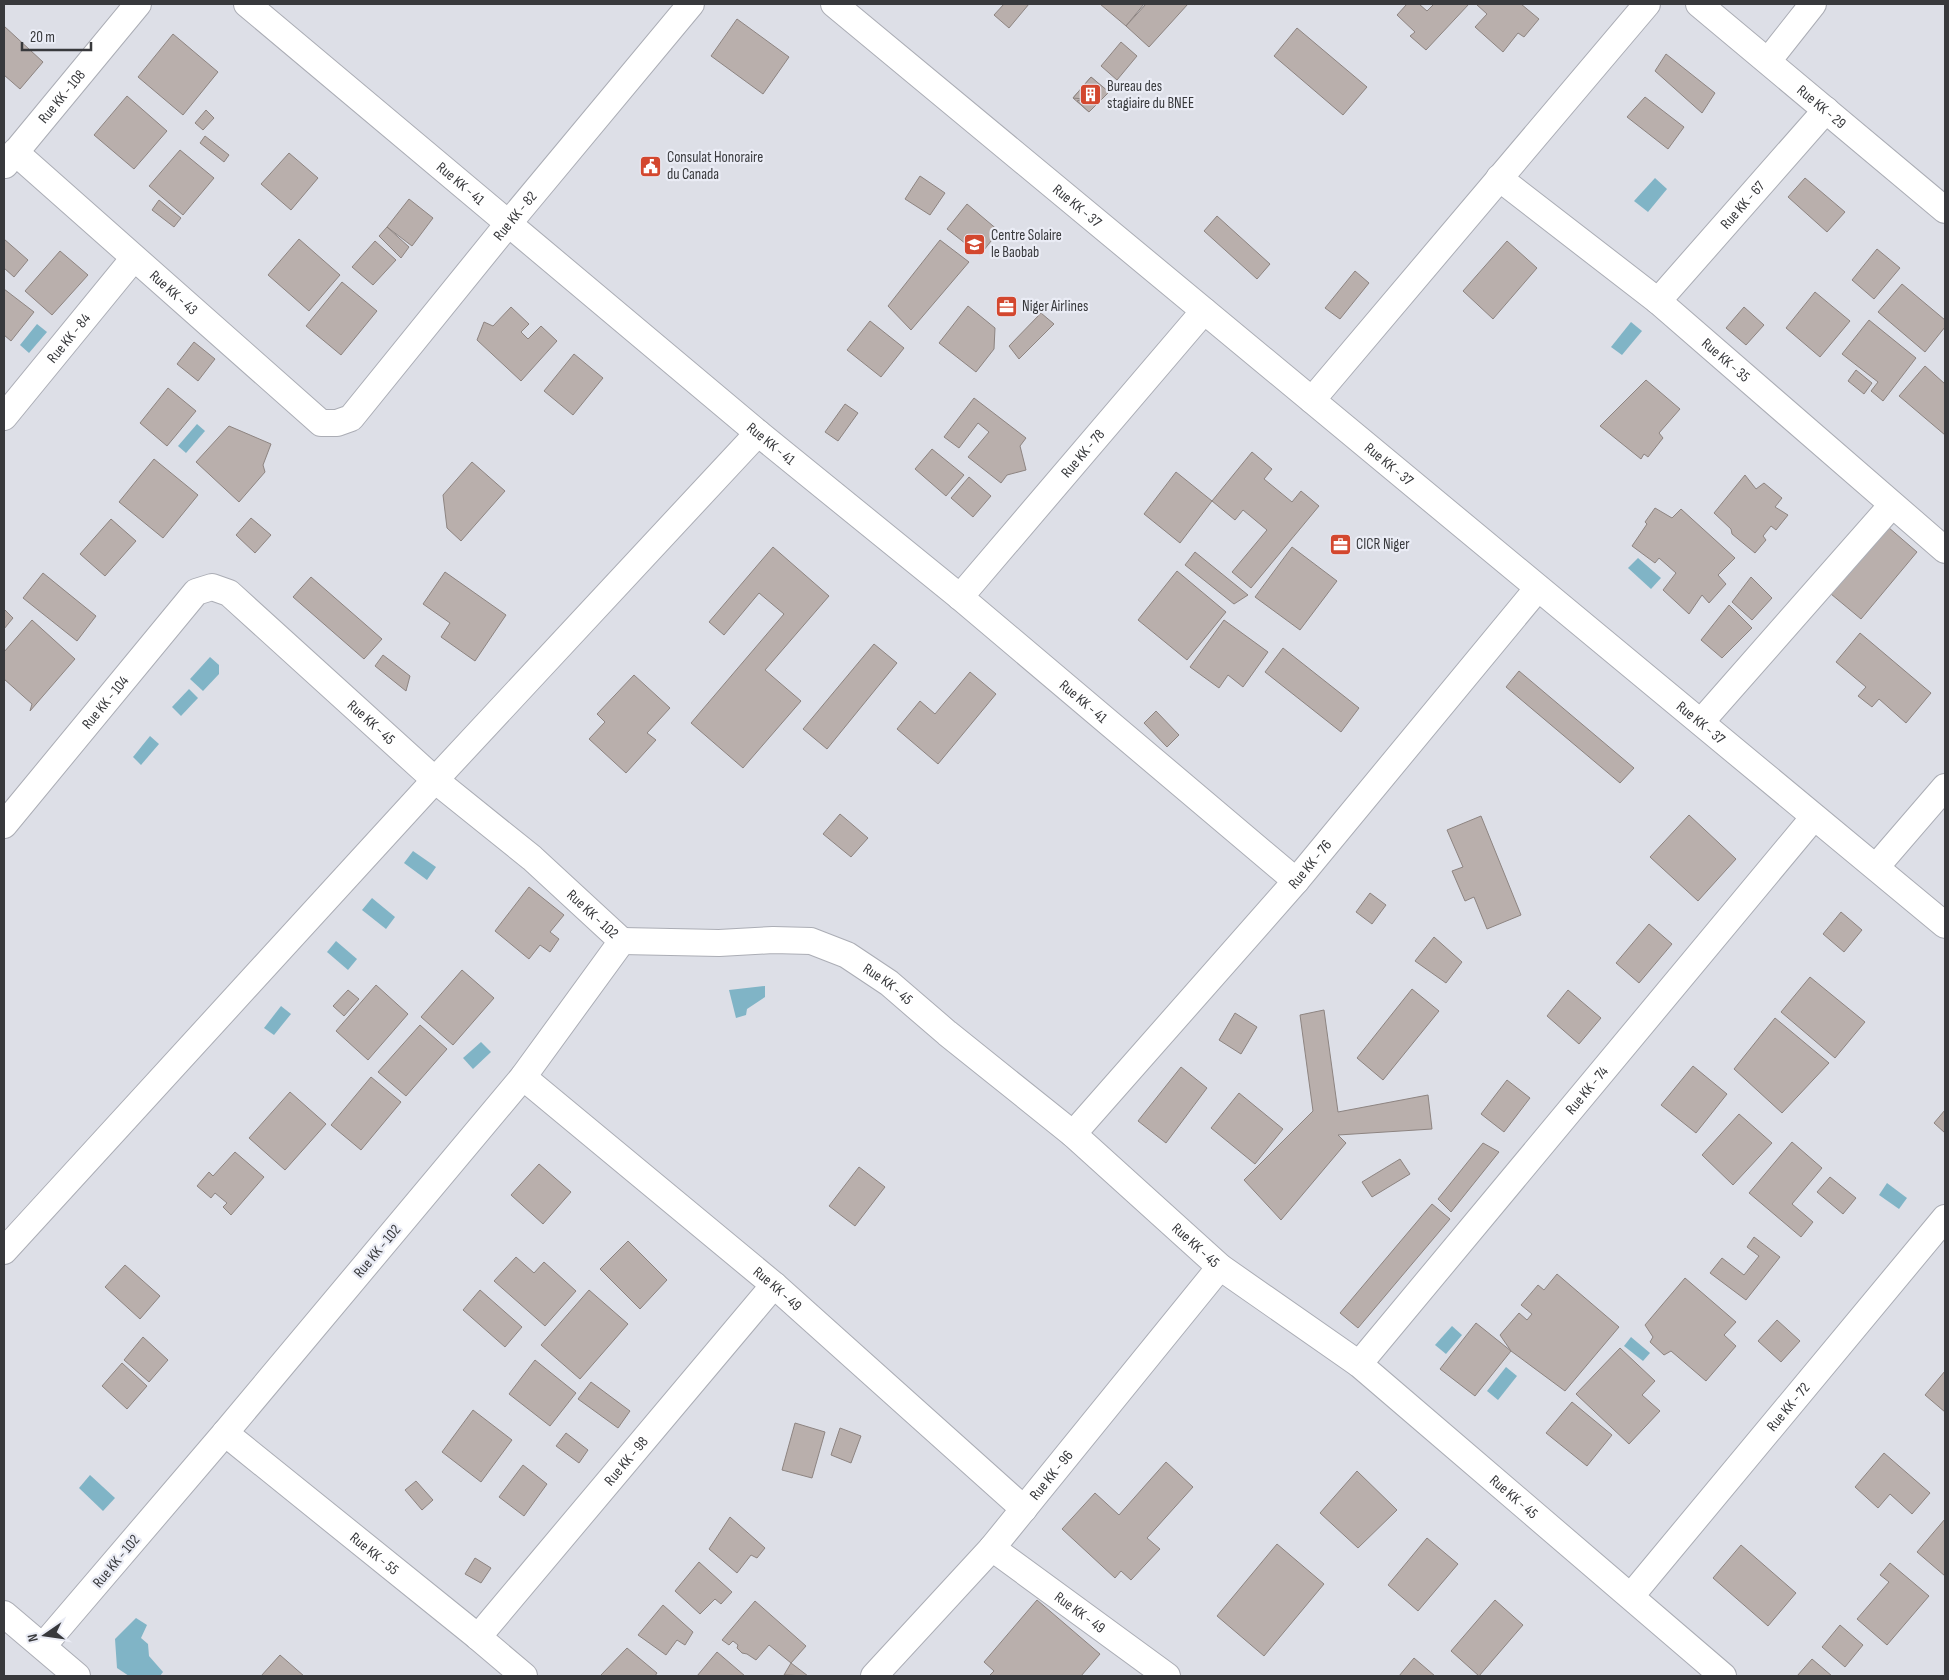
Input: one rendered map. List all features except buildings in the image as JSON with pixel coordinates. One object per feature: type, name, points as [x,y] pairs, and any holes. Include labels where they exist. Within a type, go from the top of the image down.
[{"type":"street","name":"Rue KK - 108","points":[[10,160],[138,4]]},
{"type":"street","name":"Rue KK - 41","points":[[247,4],[758,433],[960,597],[1296,881]]},
{"type":"street","name":"Rue KK - 82","points":[[337,423],[351,418],[508,224],[691,4]]},
{"type":"street","name":"Rue KK - 37","points":[[834,4],[1945,925]]},
{"type":"street","points":[[1312,400],[1648,4]]},
{"type":"street","name":"Rue KK - 29","points":[[1699,4],[1945,210]]},
{"type":"street","points":[[1768,61],[1813,4]]},
{"type":"street","name":"Rue KK - 67","points":[[1658,301],[1826,110]]},
{"type":"street","name":"Rue KK - 43","points":[[10,160],[134,258],[321,423],[337,423]]},
{"type":"street","name":"Rue KK - 35","points":[[1500,178],[1658,301],[1945,550]]},
{"type":"street","name":"Rue KK - 84","points":[[4,417],[134,258]]},
{"type":"street","name":"Rue KK - 78","points":[[960,597],[1204,311]]},
{"type":"street","points":[[4,1251],[435,780],[758,433]]},
{"type":"street","points":[[1701,722],[1892,504]]},
{"type":"street","name":"Rue KK - 45","points":[[212,587],[230,593],[435,780],[532,858]]},
{"type":"street","name":"Rue KK - 104","points":[[4,825],[196,592],[212,587]]},
{"type":"street","name":"Rue KK - 76","points":[[1073,1134],[1296,881],[1538,588]]},
{"type":"street","points":[[1876,867],[1945,787]]},
{"type":"street","name":"Rue KK - 74","points":[[1359,1364],[1814,817]]},
{"type":"street","name":"Rue KK - 102","points":[[43,1646],[225,1433],[523,1077],[622,941],[532,858]]},
{"type":"street","name":"Rue KK - 45","points":[[622,941],[719,943],[773,940],[811,941],[847,955],[888,983],[1073,1134],[1220,1267],[1359,1364],[1723,1676]]},
{"type":"street","name":"Rue KK - 49","points":[[523,1077],[774,1285],[1024,1509]]},
{"type":"street","name":"Rue KK - 72","points":[[1631,1596],[1945,1218]]},
{"type":"street","name":"Rue KK - 96","points":[[874,1676],[992,1548],[1220,1267]]},
{"type":"street","name":"Rue KK - 98","points":[[478,1637],[774,1285]]},
{"type":"street","name":"Rue KK - 55","points":[[225,1433],[524,1676]]},
{"type":"street","name":"Rue KK - 49","points":[[992,1548],[1167,1676]]},
{"type":"street","points":[[4,1614],[77,1676]]},
{"type":"water","points":[[1655,178],[1667,189],[1648,212],[1634,201]]},
{"type":"water","points":[[1631,322],[1642,331],[1622,355],[1611,347]]},
{"type":"water","points":[[37,324],[47,332],[29,353],[20,345]]},
{"type":"water","points":[[197,424],[205,431],[186,453],[178,446]]},
{"type":"water","points":[[1638,558],[1661,578],[1651,589],[1628,568]]},
{"type":"water","points":[[210,657],[219,665],[219,674],[203,691],[190,679]]},
{"type":"water","points":[[189,689],[198,698],[181,716],[172,707]]},
{"type":"water","points":[[150,736],[159,744],[141,765],[133,757]]},
{"type":"water","points":[[413,851],[436,867],[427,880],[404,863]]},
{"type":"water","points":[[372,898],[395,917],[386,929],[362,910]]},
{"type":"water","points":[[336,941],[357,959],[348,970],[327,952]]},
{"type":"water","points":[[765,986],[765,997],[747,1009],[746,1015],[736,1018],[729,990]]},
{"type":"water","points":[[281,1006],[291,1014],[274,1035],[264,1028]]},
{"type":"water","points":[[481,1042],[491,1052],[473,1069],[463,1058]]},
{"type":"water","points":[[1887,1183],[1907,1198],[1899,1209],[1879,1195]]},
{"type":"water","points":[[1452,1326],[1462,1335],[1446,1354],[1435,1345]]},
{"type":"water","points":[[1631,1337],[1650,1353],[1643,1361],[1624,1346]]},
{"type":"water","points":[[1506,1367],[1517,1376],[1498,1400],[1487,1391]]},
{"type":"water","points":[[90,1475],[115,1498],[103,1511],[79,1488]]},
{"type":"water","points":[[136,1618],[147,1625],[141,1638],[148,1644],[149,1656],[163,1672],[160,1676],[129,1676],[117,1668],[115,1639]]},
{"type":"place","name":"Bureau des stagiaire du BNEE","points":[[1091,95]]},
{"type":"place","name":"Consulat Honoraire du Canada","points":[[651,166]]},
{"type":"place","name":"Centre Solaire le Baobab","points":[[975,244]]},
{"type":"place","name":"Niger Airlines","points":[[1006,306]]},
{"type":"place","name":"CICR Niger","points":[[1340,544]]}]
